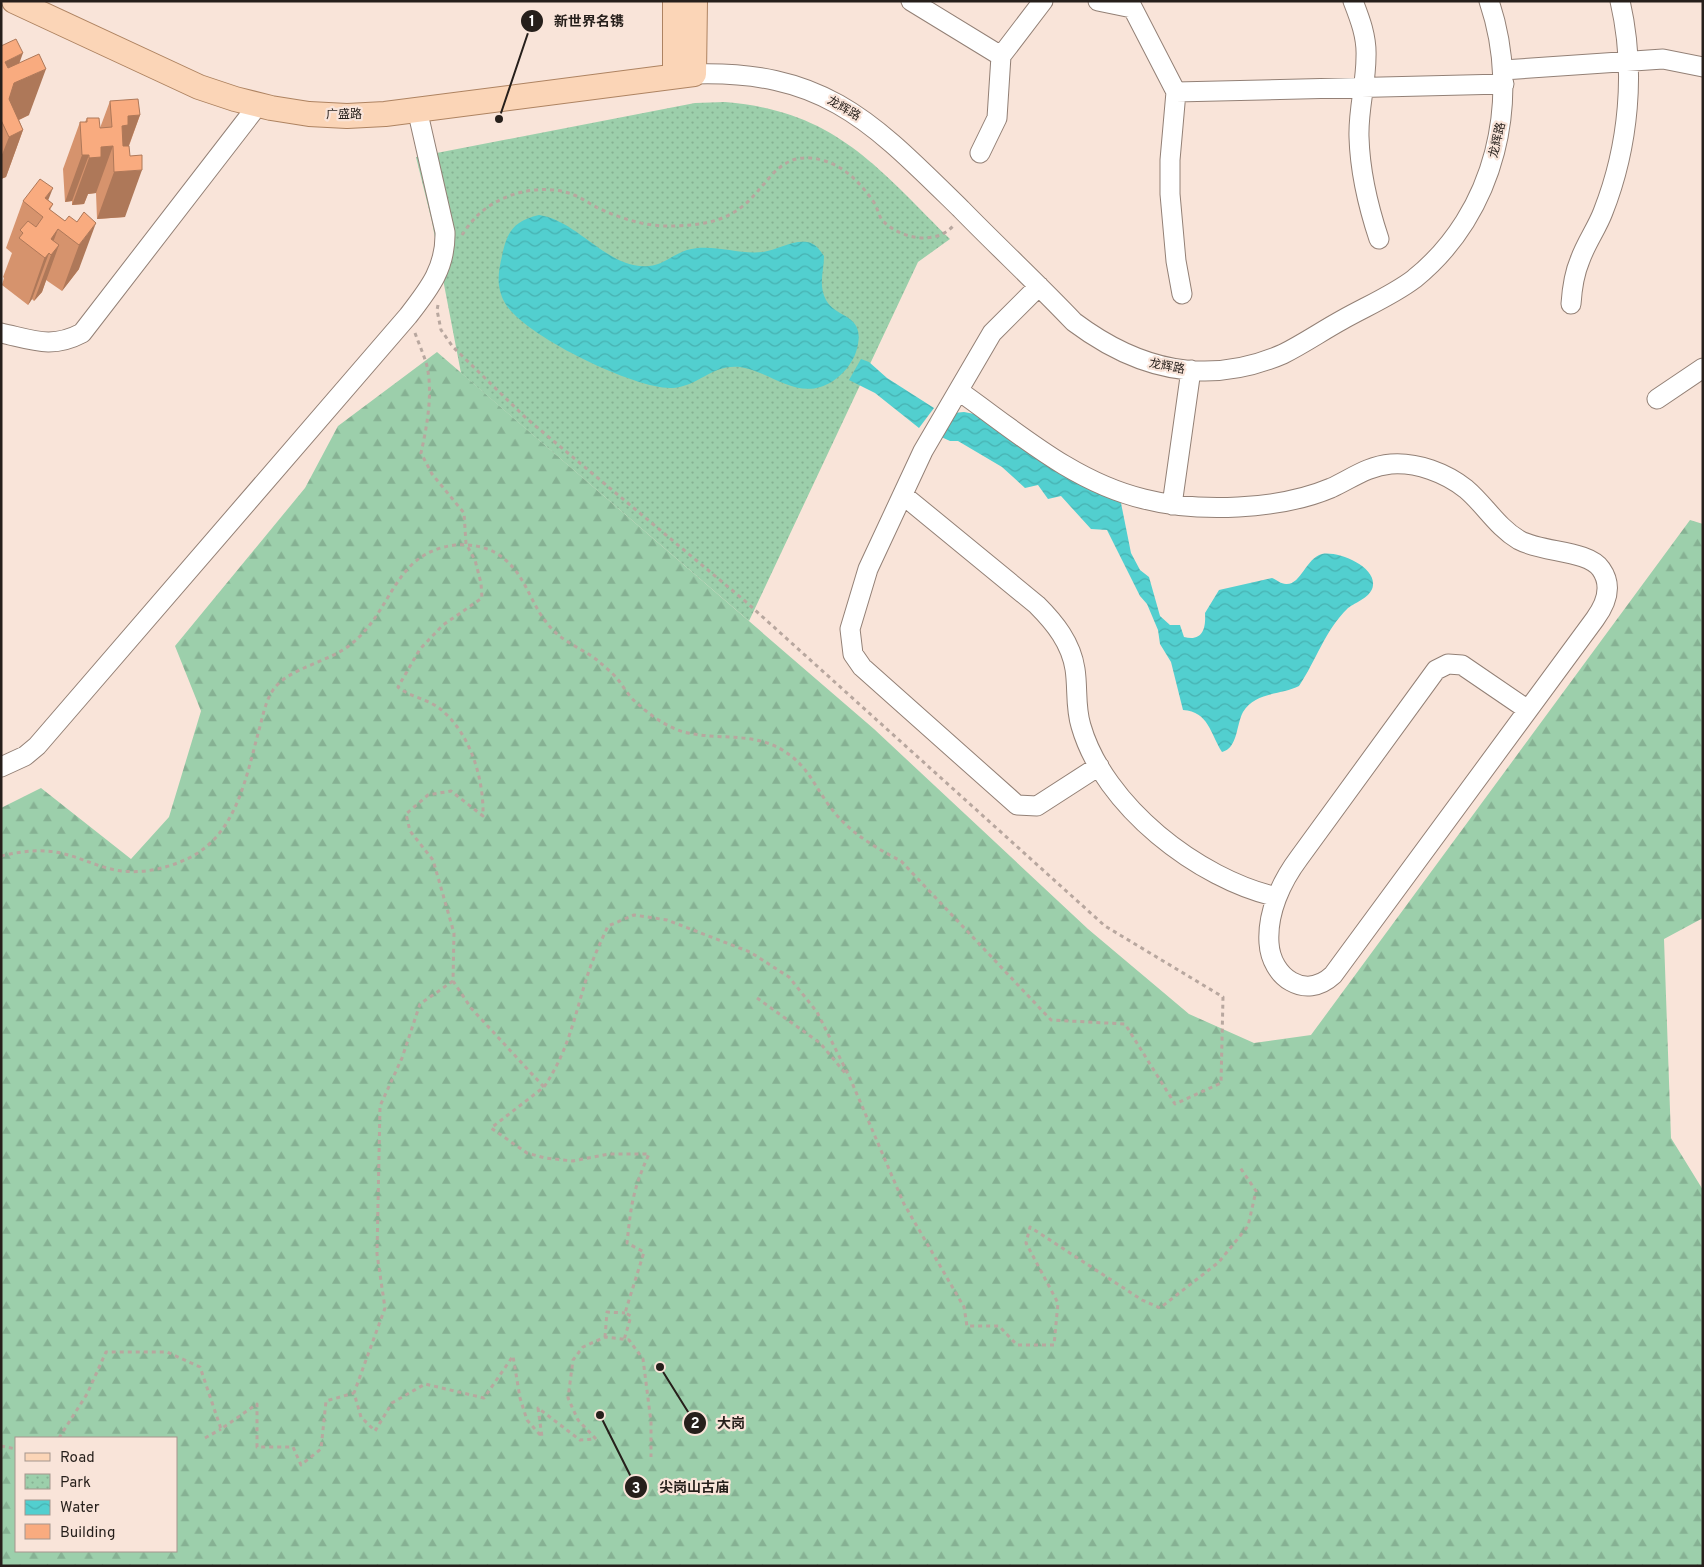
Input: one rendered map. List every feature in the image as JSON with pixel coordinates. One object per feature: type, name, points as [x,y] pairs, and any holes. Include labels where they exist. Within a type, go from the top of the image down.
[{"type":"main road","name":"广盛路","points":[[14,1],[198,87],[258,105],[309,114],[347,116],[417,110],[685,75]]},
{"type":"main road","points":[[675,1],[685,75]]},
{"type":"main road","points":[[685,75],[695,1]]},
{"type":"street","points":[[911,1],[1001,56]]},
{"type":"street","points":[[980,153],[998,118],[1001,56],[1042,1]]},
{"type":"street","points":[[1098,1],[1130,5],[1176,92],[1170,194],[1172,228],[1182,294]]},
{"type":"street","points":[[1353,1],[1363,26],[1366,57],[1359,138],[1361,164],[1364,189],[1379,239]]},
{"type":"street","name":"龙辉路","points":[[685,75],[725,73],[786,82],[844,106],[870,123],[894,143],[1074,322],[1100,341],[1128,356],[1158,366],[1190,370],[1222,370],[1253,364],[1283,353],[1413,280],[1436,258],[1456,234],[1480,192],[1497,148],[1502,116],[1504,77],[1496,22],[1489,1]]},
{"type":"street","points":[[1571,304],[1573,282],[1580,259],[1603,211],[1620,153],[1626,116],[1628,63],[1620,1]]},
{"type":"street","points":[[1176,92],[1362,87],[1504,77],[1663,59],[1703,67]]},
{"type":"street","points":[[1,333],[49,344],[66,341],[82,333],[258,105]]},
{"type":"street","points":[[1,767],[25,756],[37,746],[408,316],[438,277],[446,248],[444,226],[417,110]]},
{"type":"street","points":[[1039,286],[992,333],[924,451],[868,569],[850,629],[850,646],[857,661],[1017,805],[1037,806],[1099,766]]},
{"type":"street","points":[[1657,399],[1703,368]]},
{"type":"street","points":[[1172,505],[1190,370]]},
{"type":"street","points":[[959,391],[1065,466],[1090,480],[1116,491],[1172,505],[1226,508],[1293,500],[1330,488],[1365,469],[1391,464],[1418,466],[1444,475],[1466,489],[1498,524],[1519,540],[1544,550],[1587,557],[1601,569],[1608,586],[1605,604],[1528,710],[1333,976],[1325,983],[1315,987],[1304,987],[1284,976],[1276,966],[1269,943],[1272,914],[1290,870],[1436,670],[1448,664],[1462,665],[1528,710]]},
{"type":"street","points":[[902,496],[1037,605],[1055,623],[1070,652],[1075,668],[1080,724],[1091,752],[1099,766],[1129,805],[1182,853],[1230,882],[1277,898]]},
{"type":"path","points":[[459,239],[476,216],[500,201],[524,191],[549,189],[574,195],[618,216],[642,223],[665,226],[716,222],[740,208],[777,169],[792,160],[809,158],[824,161],[843,169],[868,193],[881,220],[896,232],[915,238],[934,237],[952,228],[965,213]]},
{"type":"path","points":[[1,856],[22,851],[51,851],[80,857],[107,868],[136,872],[165,868],[192,857],[215,839],[232,815],[243,788],[266,703],[273,689],[284,678],[329,659],[357,640],[379,615],[394,585],[412,562],[437,548],[466,544],[493,551],[516,569],[540,613],[552,630],[595,659],[617,678],[635,702],[658,720],[684,732],[713,736],[750,737],[783,750],[811,775],[827,803],[847,827],[872,846],[901,860],[1051,1020],[1125,1024],[1175,1104],[1221,1083],[1223,997],[1105,926],[745,601],[526,418],[453,347],[441,330],[437,310],[440,297]]},
{"type":"path","points":[[408,316],[427,367],[427,423],[421,453],[432,474],[464,513],[466,544],[475,560],[481,583],[482,598],[443,625],[420,649],[398,687],[407,694],[438,707],[461,730],[483,794],[483,816],[451,791],[428,795],[406,814],[410,830],[433,860],[454,932],[453,981],[471,1008],[544,1087]]},
{"type":"path","points":[[625,1312],[644,1252],[627,1243],[631,1199],[649,1154],[609,1154],[574,1161],[545,1158],[527,1153],[491,1128],[544,1087],[560,1063],[578,1013],[591,965],[608,926],[634,915],[667,920],[709,935],[750,952],[789,977],[817,1012],[850,1078],[904,1204],[964,1307],[967,1326],[998,1326],[1017,1345],[1054,1345],[1058,1303],[1026,1243],[1030,1227],[1142,1300],[1160,1308],[1219,1262],[1248,1226],[1256,1191],[1240,1166]]},
{"type":"path","points":[[453,981],[420,1004],[402,1058],[380,1106],[377,1254],[385,1308],[354,1393],[361,1417],[375,1431],[392,1403],[425,1384],[484,1398],[513,1356],[520,1398],[527,1420],[542,1437],[538,1408],[580,1440],[596,1439],[578,1420],[568,1398],[570,1375],[573,1360],[583,1347],[605,1336],[629,1340],[643,1358],[651,1422],[651,1457]]},
{"type":"path","points":[[757,998],[820,1044],[850,1078]]},
{"type":"path","points":[[605,1336],[607,1312],[625,1312],[631,1316],[624,1340]]},
{"type":"path","points":[[60,1437],[87,1394],[106,1352],[166,1352],[200,1367],[221,1429]]},
{"type":"path","points":[[205,1438],[257,1404],[256,1447],[293,1447],[301,1465],[321,1449],[326,1401],[354,1393]]},
{"type":"path","points":[[1,1446],[15,1450]]},
{"type":"green space","points":[[725,102],[763,107],[796,117],[825,130],[875,166],[950,239],[918,262],[749,621],[461,373],[432,222],[416,157],[695,103]]},
{"type":"green space","points":[[437,352],[874,729],[1088,929],[1189,1014],[1254,1043],[1311,1035],[1690,520],[1703,524],[1703,918],[1664,939],[1671,1138],[1703,1190],[1703,1566],[1,1566],[1,808],[41,788],[131,859],[169,817],[201,711],[175,646],[305,488],[338,426]]},
{"type":"water","points":[[539,215],[554,219],[620,261],[634,265],[654,265],[687,250],[697,248],[763,252],[796,242],[812,244],[824,256],[822,289],[826,300],[837,311],[850,319],[858,330],[859,339],[852,361],[833,381],[821,387],[809,389],[797,388],[740,367],[721,369],[691,383],[673,388],[656,387],[634,380],[582,359],[556,345],[516,316],[505,303],[500,291],[499,274],[504,247],[509,234],[523,220]]},
{"type":"water","points":[[861,359],[869,362],[887,378],[934,408],[919,428],[875,393],[849,380]]},
{"type":"water","points":[[964,412],[980,415],[1121,503],[1131,553],[1140,570],[1149,577],[1160,616],[1170,625],[1180,625],[1184,637],[1199,636],[1202,632],[1205,624],[1205,613],[1219,590],[1272,578],[1284,584],[1291,583],[1300,576],[1316,556],[1322,554],[1346,557],[1362,566],[1372,578],[1372,589],[1367,596],[1348,608],[1333,626],[1299,686],[1261,697],[1248,706],[1241,717],[1234,741],[1227,750],[1222,752],[1204,719],[1192,712],[1183,710],[1171,662],[1160,644],[1158,630],[1147,604],[1140,596],[1107,530],[1091,529],[1061,496],[1048,499],[1038,485],[1025,488],[1002,467],[958,441],[950,441],[937,435],[953,413]]},
{"type":"building","points":[[16,39],[23,53],[5,62],[8,68],[39,54],[46,69],[14,83],[9,99],[23,130],[9,137],[1,120],[1,46]]},
{"type":"building","points":[[138,99],[140,115],[128,116],[128,125],[122,126],[123,146],[129,146],[130,156],[142,155],[142,170],[114,172],[113,146],[101,147],[101,157],[89,158],[89,155],[82,155],[80,122],[87,122],[87,118],[99,118],[100,128],[112,127],[110,101]]},
{"type":"building","points":[[40,179],[53,188],[45,198],[53,204],[49,209],[65,221],[69,216],[77,222],[84,212],[96,223],[79,245],[58,229],[51,239],[59,245],[51,255],[49,253],[45,258],[19,238],[23,233],[20,230],[28,221],[36,227],[43,217],[23,201]]},
{"type":"place","name":"新世界名镌","points":[[499,119]]},
{"type":"place","name":"大岗","points":[[660,1367]]},
{"type":"place","name":"尖岗山古庙","points":[[600,1415]]}]
